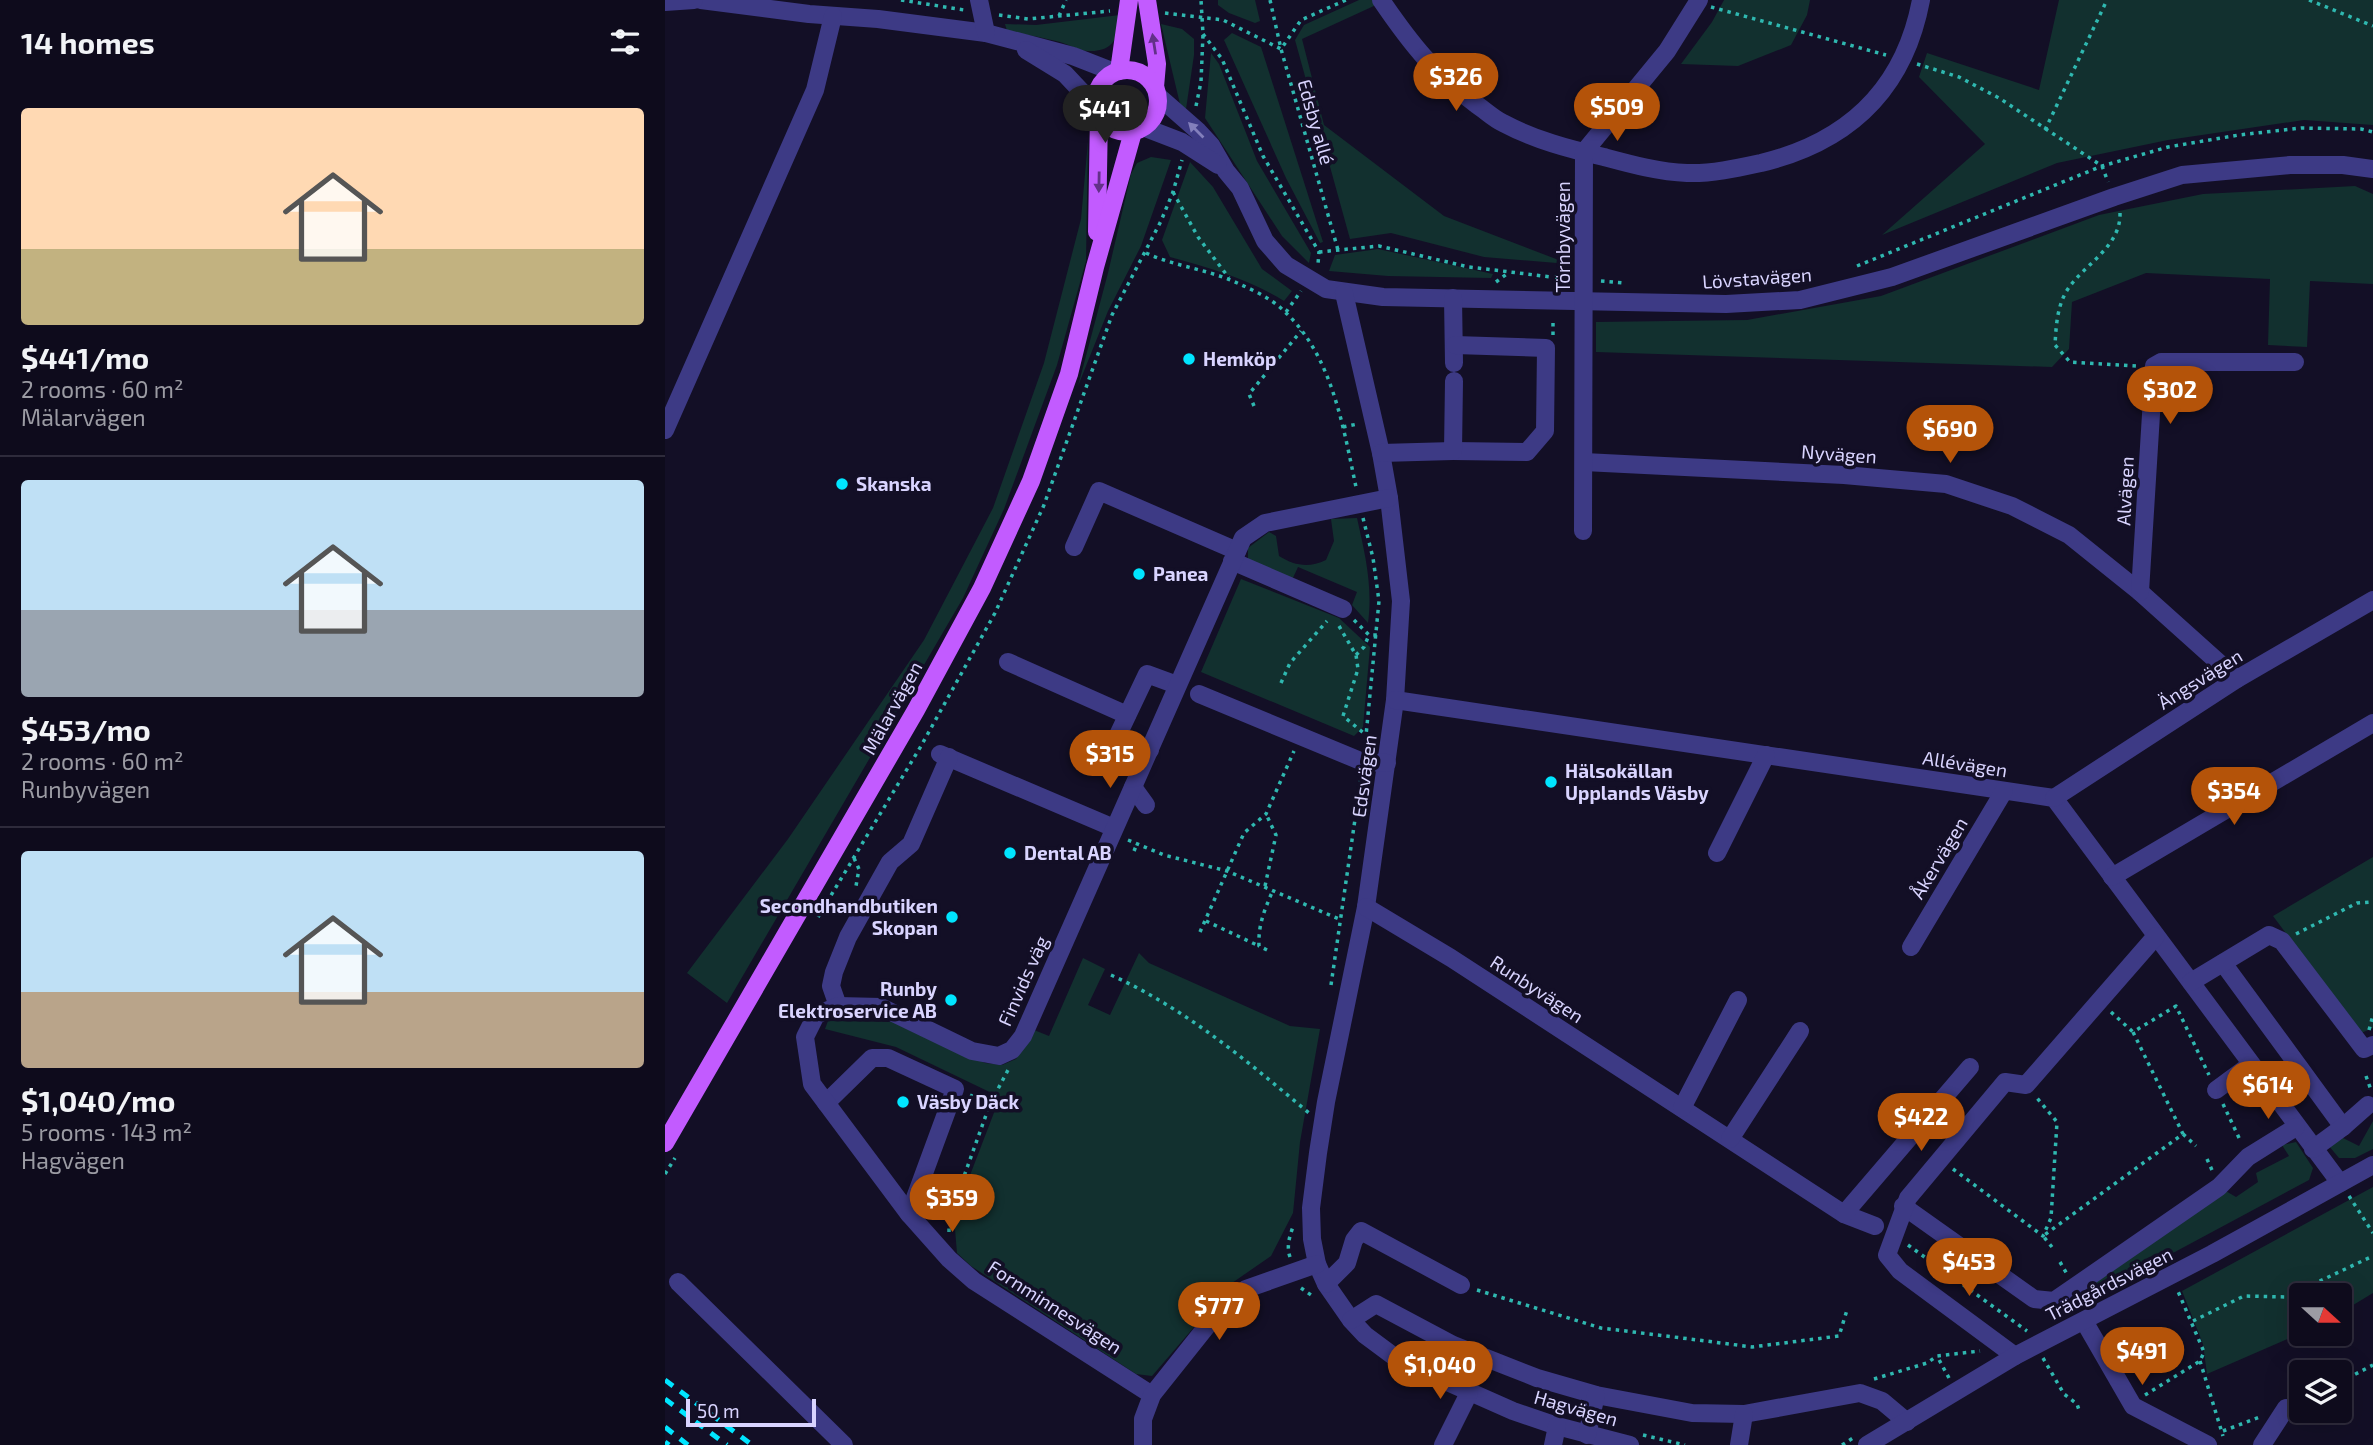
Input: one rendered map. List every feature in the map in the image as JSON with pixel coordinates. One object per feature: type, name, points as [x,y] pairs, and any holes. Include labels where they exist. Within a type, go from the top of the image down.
[{"type":"main road","points":[[1126,5],[1116,72],[1101,85],[1097,110],[1110,126],[1119,131],[1138,129],[1152,119],[1155,112],[1157,64],[1152,6]]},
{"type":"main road","points":[[1116,72],[1141,74],[1152,82],[1156,91]]},
{"type":"main road","name":"Mälarvägen","points":[[1095,267],[1099,187],[1097,110]]},
{"type":"main road","name":"Mälarvägen","points":[[665,1143],[916,710],[982,588],[1035,470],[1069,374],[1095,267],[1138,129]]},
{"type":"street","points":[[665,2],[694,0]]},
{"type":"street","points":[[701,0],[986,33],[1073,56],[1116,72]]},
{"type":"street","points":[[1381,0],[1413,47],[1455,88],[1501,122],[1552,145],[1635,165],[1688,173],[1742,167],[1784,157],[1830,137],[1866,111],[1892,80],[1916,25],[1921,0]]},
{"type":"street","points":[[1584,152],[1667,51],[1698,2]]},
{"type":"street","points":[[980,7],[986,33]]},
{"type":"street","points":[[665,430],[815,90],[833,16]]},
{"type":"street","points":[[1011,41],[1065,74],[1097,110]]},
{"type":"street","name":"Lövstavägen","points":[[1156,91],[1210,145],[1240,188],[1265,241],[1286,265],[1326,289],[1383,297],[1727,304],[1800,300],[1892,277],[2182,175],[2290,165],[2343,165],[2373,169]]},
{"type":"street","name":"Lövstavägen","points":[[1138,129],[1182,142],[1226,171]]},
{"type":"street","name":"Törnbyvägen","points":[[1583,302],[1584,152]]},
{"type":"street","name":"Edsvägen","points":[[1317,1264],[1311,1239],[1311,1208],[1326,1102],[1366,907],[1395,700],[1401,601],[1381,453],[1344,293]]},
{"type":"street","points":[[1453,298],[1453,451]]},
{"type":"street","points":[[1583,302],[1583,530]]},
{"type":"street","points":[[1381,453],[1527,452],[1545,431],[1546,348],[1455,345]]},
{"type":"street","points":[[2154,366],[2161,362],[2295,362]]},
{"type":"street","name":"Alvägen","points":[[2140,592],[2154,366]]},
{"type":"street","name":"Nyvägen","points":[[1584,462],[1844,475],[1946,484],[2012,506],[2069,535],[2140,592],[2237,679]]},
{"type":"street","points":[[1073,547],[1099,492],[1235,556],[1338,612]]},
{"type":"street","name":"Finvids väg","points":[[833,1007],[881,1007],[972,1051],[999,1056],[1012,1050],[1023,1036],[1243,538],[1265,523],[1389,498]]},
{"type":"street","name":"Ängsvägen","points":[[2054,799],[2237,679],[2373,600]]},
{"type":"street","points":[[1008,662],[1127,715]]},
{"type":"street","points":[[1150,750],[1118,737],[1127,715],[1146,674],[1178,685]]},
{"type":"street","points":[[1199,694],[1363,762],[1387,763]]},
{"type":"street","name":"Allévägen","points":[[1395,700],[2054,799]]},
{"type":"street","points":[[2112,877],[2373,723]]},
{"type":"street","points":[[833,1007],[831,986],[834,972],[848,937],[890,862],[911,844],[944,755],[1113,830]]},
{"type":"street","points":[[1717,853],[1766,755]]},
{"type":"street","points":[[1133,787],[1146,805]]},
{"type":"street","name":"Åkervägen","points":[[1911,947],[2004,791]]},
{"type":"street","points":[[2054,799],[2340,1183]]},
{"type":"street","name":"Runbyvägen","points":[[1366,907],[1451,958],[1844,1214],[1875,1226]]},
{"type":"street","points":[[2191,982],[2269,935],[2282,941],[2364,1049],[2373,1045]]},
{"type":"street","points":[[2010,1352],[1900,1271],[1887,1255],[1893,1234],[1903,1206],[2005,1082],[2026,1085],[2156,936]]},
{"type":"street","points":[[2223,962],[2343,1128]]},
{"type":"street","points":[[1682,1108],[1738,1000]]},
{"type":"street","name":"Fornminnesvägen","points":[[833,1007],[816,1015],[805,1037],[812,1084],[909,1214],[949,1259],[974,1281],[1151,1395]]},
{"type":"street","points":[[1730,1139],[1800,1031]]},
{"type":"street","points":[[826,1103],[872,1058],[888,1058],[955,1089],[909,1214]]},
{"type":"street","points":[[2216,1090],[2250,1065]]},
{"type":"street","points":[[1844,1214],[1970,1067]]},
{"type":"street","points":[[2313,1149],[2343,1128],[2371,1100]]},
{"type":"street","points":[[1903,1206],[2034,1299],[2053,1301],[2219,1187],[2248,1157],[2296,1127]]},
{"type":"street","name":"Trädgårdsvägen","points":[[1867,1445],[1907,1422],[2010,1352],[2038,1345],[2212,1254],[2373,1165]]},
{"type":"street","points":[[1327,1284],[1347,1263],[1361,1231],[1461,1285]]},
{"type":"street","points":[[1143,1445],[1143,1419],[1151,1395],[1207,1326],[1246,1289],[1317,1264]]},
{"type":"street","name":"Hagvägen","points":[[1317,1264],[1351,1320],[1365,1335],[1400,1361],[1469,1393],[1557,1426],[1587,1435],[1631,1439]]},
{"type":"street","points":[[678,1282],[844,1445]]},
{"type":"street","points":[[1351,1320],[1376,1304],[1453,1345],[1537,1378],[1596,1395],[1692,1413],[1744,1414],[1860,1394],[1882,1401],[1907,1422]]},
{"type":"street","points":[[2084,1321],[2133,1406],[2215,1443]]},
{"type":"street","points":[[1443,1445],[1469,1393]]},
{"type":"street","points":[[1587,1435],[1596,1395]]},
{"type":"street","points":[[2262,1445],[2286,1408]]},
{"type":"street","points":[[1739,1445],[1744,1414]]},
{"type":"street","points":[[1553,1445],[1557,1426]]},
{"type":"path","points":[[901,0],[980,7],[1028,19],[1126,5]]},
{"type":"path","points":[[1059,16],[1066,0]]},
{"type":"path","points":[[1196,109],[1201,82],[1201,0]]},
{"type":"path","name":"Edsby allé","points":[[1270,0],[1281,49],[1338,250]]},
{"type":"path","points":[[1152,6],[1223,20],[1281,49],[1301,20],[1346,0]]},
{"type":"path","points":[[2045,130],[2107,0]]},
{"type":"path","points":[[2309,0],[2373,26]]},
{"type":"path","points":[[1698,2],[1959,76],[1999,98],[2102,166],[2120,215],[2116,231],[2103,252],[2067,291],[2057,314],[2055,345],[2070,362],[2154,366]]},
{"type":"path","points":[[1203,34],[1222,59],[1263,156],[1319,252],[1379,246],[1469,267],[1508,273],[1625,283]]},
{"type":"path","points":[[1857,266],[2102,166],[2168,148],[2239,135],[2301,128],[2361,129],[2373,132]]},
{"type":"path","points":[[1183,158],[1173,192],[1146,253],[1165,262],[1230,280],[1277,305],[1315,349],[1343,428],[1373,558],[1379,601],[1377,635],[1363,762],[1330,989]]},
{"type":"path","points":[[1173,192],[1198,237],[1230,280]]},
{"type":"path","points":[[1496,282],[1508,273]]},
{"type":"path","points":[[1254,406],[1249,394],[1301,331]]},
{"type":"path","points":[[1343,428],[1358,425]]},
{"type":"path","points":[[1338,612],[1369,635],[1377,635]]},
{"type":"path","points":[[1338,612],[1356,655],[1358,669],[1343,716],[1366,735]]},
{"type":"path","points":[[1281,683],[1290,663],[1338,612]]},
{"type":"path","points":[[1356,655],[1364,647],[1369,635]]},
{"type":"path","points":[[1200,932],[1244,833],[1266,814],[1301,737]]},
{"type":"path","points":[[1265,887],[1276,835],[1266,814]]},
{"type":"path","points":[[1113,830],[1164,855],[1227,871],[1339,919]]},
{"type":"path","points":[[1134,851],[1137,844]]},
{"type":"path","points":[[1259,946],[1261,916],[1273,890]]},
{"type":"path","points":[[2282,941],[2357,904],[2373,902]]},
{"type":"path","points":[[1206,921],[1267,950]]},
{"type":"path","points":[[1111,975],[1172,1007],[1215,1036],[1311,1115],[1313,1102]]},
{"type":"path","points":[[2099,1001],[2133,1032],[2183,1134],[2196,1146]]},
{"type":"path","points":[[2133,1032],[2176,1006],[2248,1157]]},
{"type":"path","points":[[949,1259],[949,1218],[990,1104],[1007,1076],[1012,1050]]},
{"type":"path","points":[[2366,1076],[2371,1100]]},
{"type":"path","points":[[2026,1085],[2057,1122],[2051,1217],[2043,1236]]},
{"type":"path","points":[[2043,1236],[2183,1134]]},
{"type":"path","points":[[1940,1160],[2043,1236],[2052,1247]]},
{"type":"path","points":[[2340,1183],[2373,1233]]},
{"type":"path","points":[[1298,1215],[1289,1236],[1288,1251],[1301,1290]]},
{"type":"path","points":[[1893,1234],[2032,1334],[2053,1377],[2064,1394],[2077,1404],[2079,1410]]},
{"type":"path","points":[[2193,1321],[2244,1296],[2286,1297],[2373,1256]]},
{"type":"path","points":[[1461,1285],[1601,1328],[1752,1347],[1839,1336],[1847,1310]]},
{"type":"path","points":[[2139,1399],[2200,1361],[2204,1352],[2193,1321],[2177,1289]]},
{"type":"path","points":[[1874,1379],[1927,1363],[1937,1356],[2010,1352]]},
{"type":"path","points":[[1937,1356],[1950,1380]]},
{"type":"path","points":[[2200,1361],[2223,1431]]},
{"type":"path","points":[[2352,1376],[2373,1365]]},
{"type":"path","points":[[2215,1443],[2223,1431],[2286,1408]]},
{"type":"path","points":[[1631,1439],[1685,1445]]},
{"type":"green space","points":[[1218,0],[1255,0],[1260,21],[1255,23],[1229,13],[1218,5]]},
{"type":"green space","points":[[1359,0],[1373,0],[1376,5],[1302,39],[1324,125],[1444,216],[1569,264],[1484,257],[1391,233],[1350,239],[1295,40],[1304,25]]},
{"type":"green space","points":[[1724,0],[1810,0],[1807,15],[1791,45],[1738,66],[1681,64],[1712,22]]},
{"type":"green space","points":[[2059,0],[2373,0],[2373,125],[2304,120],[2168,140],[2057,163],[1882,235],[1985,144],[1919,77],[1927,53],[2039,90]]},
{"type":"green space","points":[[1120,15],[1113,42],[1097,51],[1084,51],[1060,42],[1007,31],[1005,24],[1036,25]]},
{"type":"green space","points":[[1161,24],[1182,29],[1194,39],[1186,109],[1180,104]]},
{"type":"green space","points":[[1232,33],[1261,47],[1323,242],[1320,243],[1286,178],[1224,40]]},
{"type":"green space","points":[[1211,53],[1219,64],[1257,161],[1311,253],[1309,263],[1282,236],[1205,118]]},
{"type":"green space","points":[[1088,141],[1086,261],[1057,365],[1004,509],[963,598],[727,1003],[687,973],[788,839],[924,640],[993,508],[1044,363],[1081,219]]},
{"type":"green space","points":[[1151,157],[1171,160],[1141,246],[1108,311],[1078,386],[1131,174],[1137,163]]},
{"type":"green space","points":[[1190,162],[1213,187],[1262,269],[1292,291],[1284,301],[1229,275],[1170,257],[1162,240]]},
{"type":"green space","points":[[2355,186],[2373,194],[2373,284],[2310,281],[2307,347],[2268,345],[2270,279],[2146,273],[2072,302],[2069,349],[2052,367],[1596,352],[1596,322],[1747,320],[1881,296],[2099,215],[2203,194]]},
{"type":"green space","points":[[1378,249],[1493,274],[1491,278],[1388,276],[1329,271],[1335,255]]},
{"type":"green space","points":[[1357,518],[1369,583],[1368,623],[1352,605],[1357,592],[1298,567],[1292,580],[1248,561],[1248,548],[1269,532],[1276,536],[1279,556],[1302,565],[1320,563],[1326,560],[1334,541],[1331,519]]},
{"type":"green space","points":[[1241,579],[1339,618],[1370,647],[1363,727],[1354,736],[1201,672]]},
{"type":"green space","points":[[2373,857],[2373,1028],[2361,1033],[2273,916]]},
{"type":"green space","points":[[1139,953],[1149,963],[1290,1026],[1320,1029],[1300,1142],[1293,1213],[1271,1256],[1232,1283],[1152,1376],[1136,1374],[971,1266],[957,1253],[954,1217],[1000,1097],[896,1047],[825,1029],[828,1021],[897,1022],[985,1063],[1002,1065],[1016,1059],[1034,1030],[1049,1036],[1083,958],[1105,969],[1088,1005],[1110,1015]]},
{"type":"green space","points":[[2373,1121],[2373,1149],[2355,1158],[2339,1158],[2329,1146],[2339,1136],[2359,1146]]},
{"type":"green space","points":[[2296,1142],[2313,1168],[2309,1180],[2063,1312],[2057,1301],[2219,1187],[2236,1197],[2258,1182],[2256,1173],[2289,1156],[2282,1145]]},
{"type":"green space","points":[[2373,1187],[2373,1293],[2352,1306],[2352,1283],[2289,1283],[2289,1338],[2207,1374],[2203,1344],[2182,1291]]},
{"type":"railway","points":[[665,1380],[752,1445]]},
{"type":"railway","points":[[665,1399],[727,1445]]},
{"type":"railway","points":[[665,1427],[688,1445]]},
{"type":"railway","points":[[665,1442],[669,1445]]},
{"type":"place","name":"Hemköp","points":[[1189,359]]},
{"type":"place","name":"Skanska","points":[[842,484]]},
{"type":"place","name":"Panea","points":[[1139,574]]},
{"type":"place","name":"Hälsokällan Upplands Väsby","points":[[1551,782]]},
{"type":"place","name":"Dental AB","points":[[1010,853]]},
{"type":"place","name":"Secondhandbutiken Skopan","points":[[952,917]]},
{"type":"place","name":"Runby Elektroservice AB","points":[[951,1000]]},
{"type":"place","name":"Väsby Däck","points":[[903,1102]]}]
